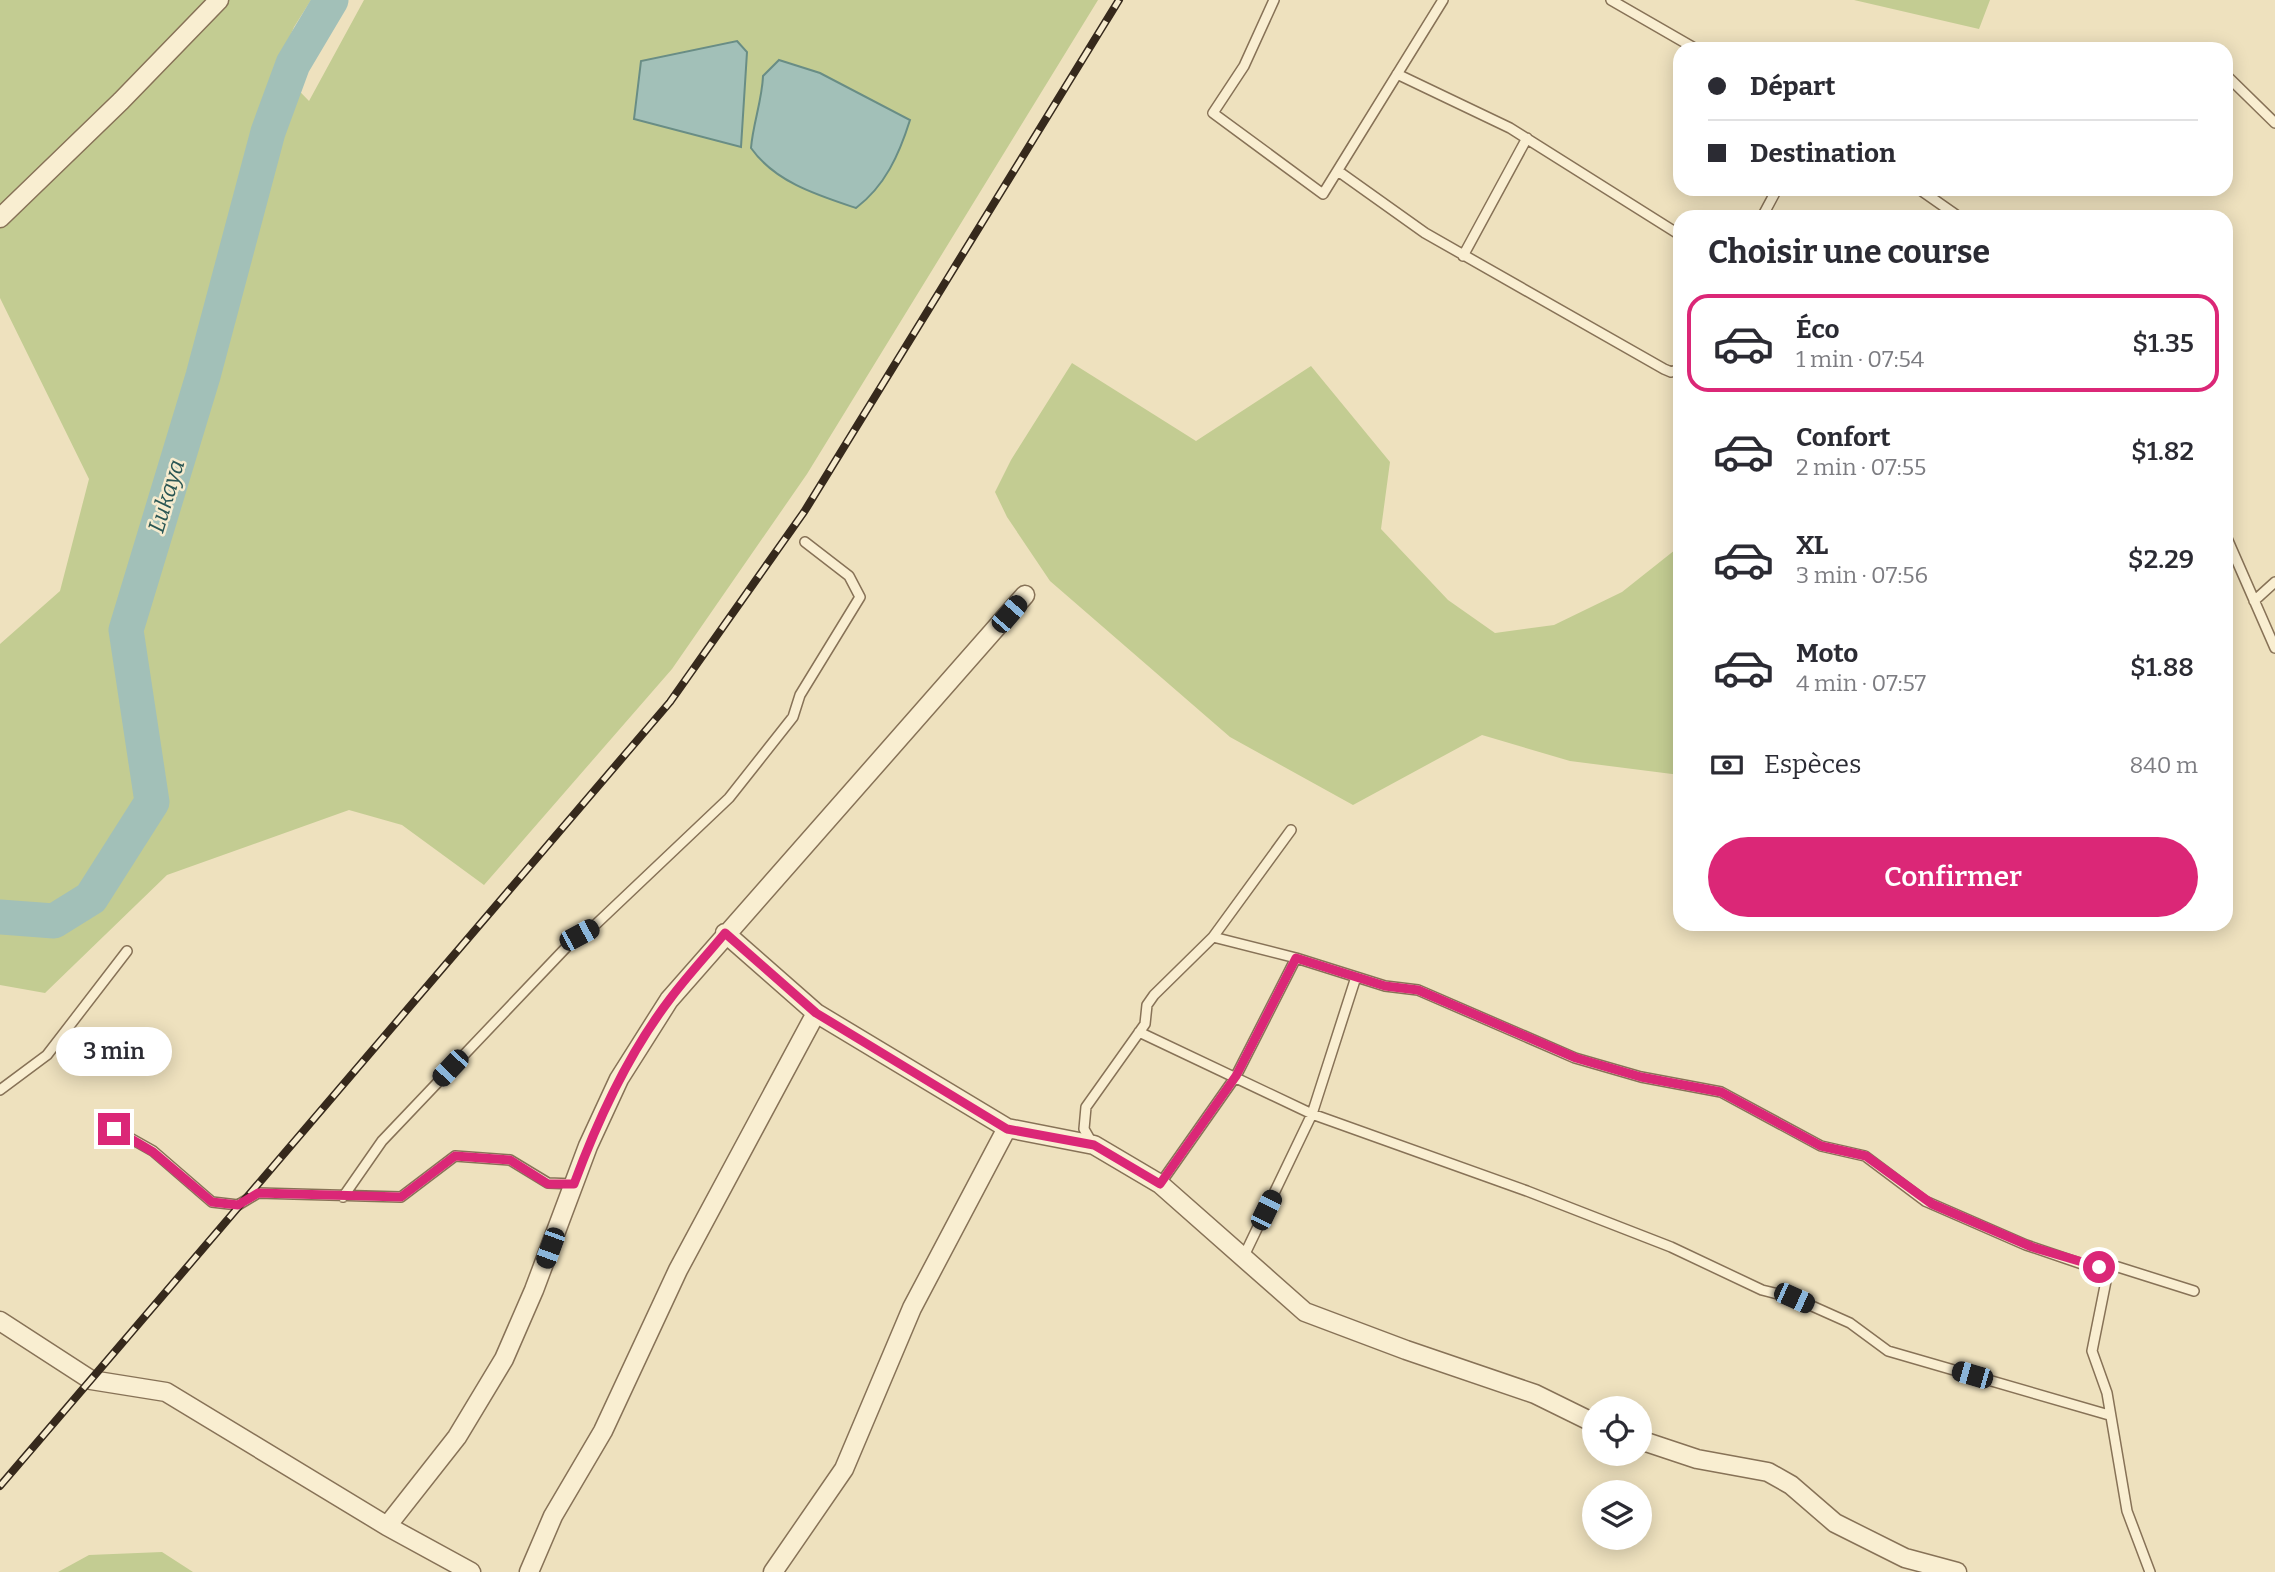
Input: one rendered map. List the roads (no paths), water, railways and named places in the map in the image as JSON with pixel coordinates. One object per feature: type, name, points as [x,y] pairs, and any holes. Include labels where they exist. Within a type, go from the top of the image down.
[{"type":"street","points":[[0,218],[121,101],[219,0]]},
{"type":"street","points":[[387,1526],[457,1437],[504,1359],[619,1079],[669,1000],[725,933],[1025,595]]},
{"type":"street","points":[[725,933],[816,1013],[1007,1129],[1094,1145],[1160,1184],[1305,1312],[1535,1394],[1582,1417]]},
{"type":"street","points":[[529,1572],[554,1516],[603,1431],[678,1270],[816,1013]]},
{"type":"street","points":[[773,1572],[844,1469],[912,1308],[1007,1129]]},
{"type":"street","points":[[0,1321],[91,1380],[166,1392],[387,1526],[471,1572]]},
{"type":"street","points":[[1652,1444],[1697,1459],[1768,1472],[1791,1485],[1835,1523],[1905,1558],[1957,1572]]},
{"type":"lane","points":[[1274,0],[1244,66],[1213,113],[1323,194],[1328,190],[1443,0]]},
{"type":"lane","points":[[1611,0],[1684,42]]},
{"type":"lane","points":[[1397,74],[1527,138],[1673,231]]},
{"type":"lane","points":[[2233,82],[2275,123]]},
{"type":"lane","points":[[1463,256],[1527,138]]},
{"type":"lane","points":[[1338,171],[1463,256],[1664,369],[1673,371]]},
{"type":"lane","points":[[1929,196],[1949,210]]},
{"type":"lane","points":[[343,1197],[392,1130],[579,935],[593,927],[729,798],[793,717],[800,695],[860,597],[849,576],[806,542]]},
{"type":"lane","points":[[2233,552],[2275,648]]},
{"type":"lane","points":[[2255,601],[2275,582]]},
{"type":"lane","points":[[1094,1145],[1084,1129],[1086,1107],[1139,1032],[1154,995],[1213,937],[1291,830]]},
{"type":"lane","points":[[1213,937],[1296,958],[1385,986],[1418,990],[1576,1058],[1641,1077],[1721,1092],[1821,1146],[1866,1156],[1932,1204],[2032,1247],[2099,1267],[2118,1267],[2194,1291]]},
{"type":"lane","points":[[0,1090],[47,1055],[127,951]]},
{"type":"lane","points":[[1160,1184],[1236,1076],[1296,958]]},
{"type":"lane","points":[[1243,1258],[1312,1114],[1356,977]]},
{"type":"lane","points":[[1139,1032],[1312,1114],[1671,1247],[1762,1290],[1794,1298],[1850,1323],[1888,1350],[2109,1415]]},
{"type":"lane","points":[[114,1129],[153,1152],[212,1202],[238,1205],[258,1193],[401,1197],[455,1156],[510,1160],[548,1184],[574,1184]]},
{"type":"lane","points":[[2099,1267],[2106,1286],[2092,1351],[2107,1393],[2127,1511],[2150,1572]]},
{"type":"water","points":[[737,41],[747,52],[741,147],[634,119],[641,61]]},
{"type":"water","points":[[779,60],[820,73],[910,120],[890,169],[875,190],[856,208],[812,192],[784,178],[761,160],[751,148],[763,76]]},
{"type":"waterway","name":"Lukaya","points":[[0,917],[54,921],[91,898],[152,802],[126,630],[203,376],[268,132],[293,64],[331,0]]},
{"type":"railway","points":[[0,1486],[670,702],[804,512],[1119,0]]}]
